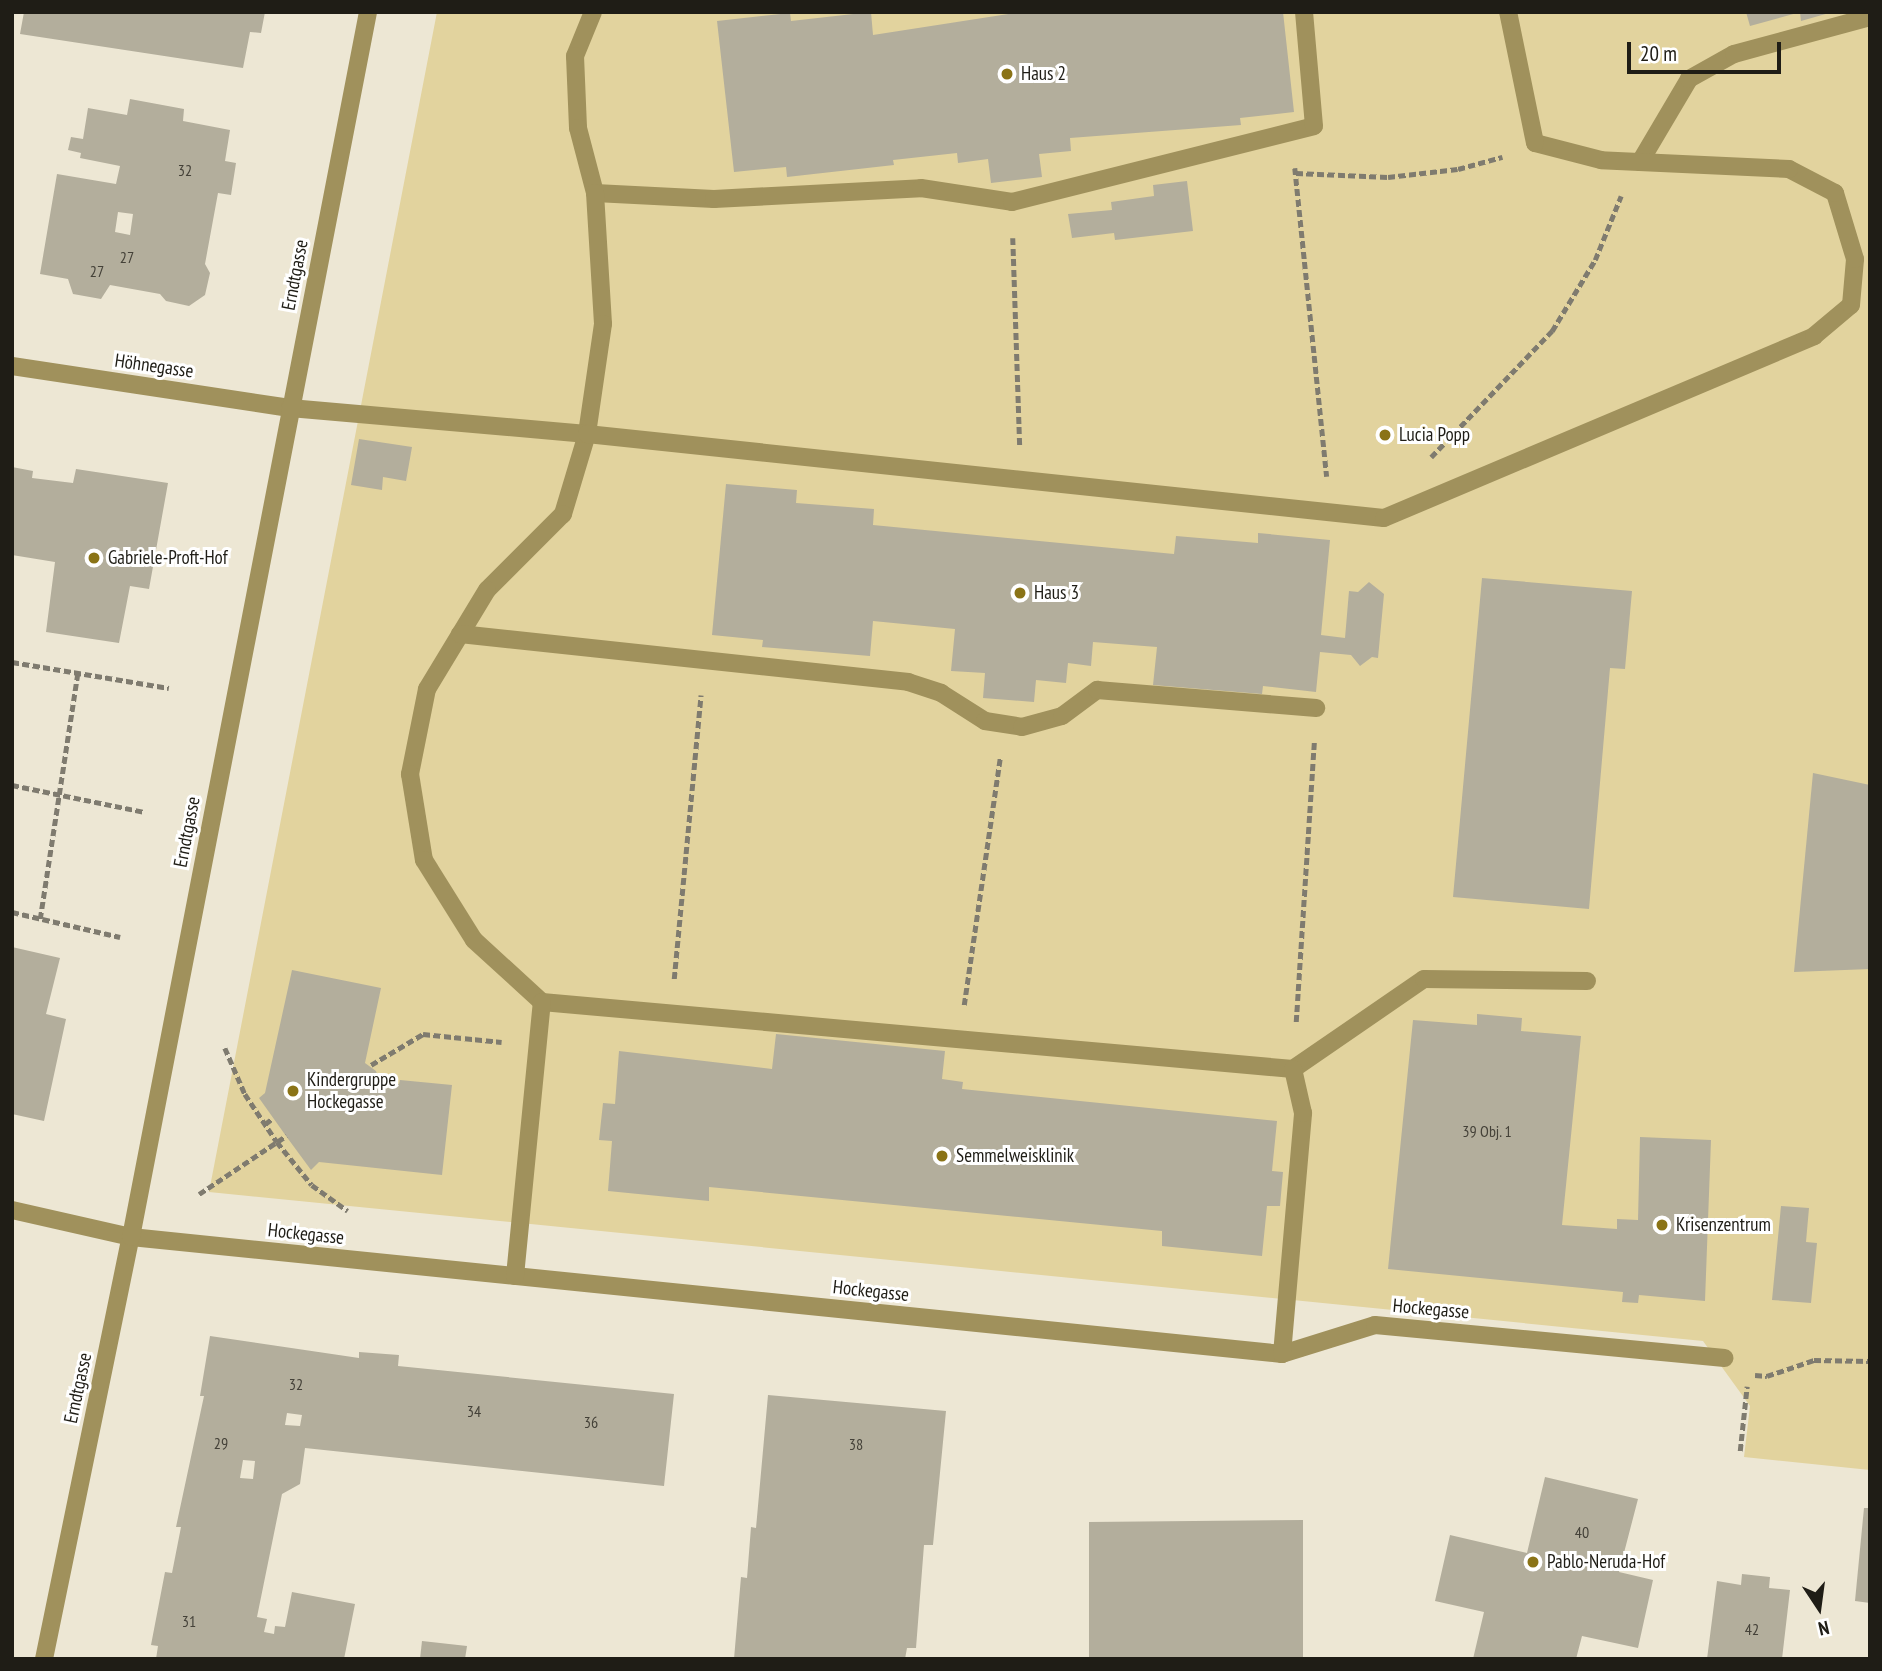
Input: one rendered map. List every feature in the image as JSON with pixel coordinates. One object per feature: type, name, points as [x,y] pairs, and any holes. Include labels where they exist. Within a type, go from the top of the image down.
[{"type":"street","name":"Erndtgasse","points":[[44,1659],[131,1237],[368,12]]},
{"type":"street","points":[[593,12],[575,56],[578,128],[595,193],[604,324],[587,434],[563,514],[487,590],[427,690],[410,774],[424,860],[474,940],[541,1002],[1293,1069],[1424,979],[1587,981]]},
{"type":"street","points":[[595,193],[714,199],[921,188],[1012,202],[1291,132],[1314,126],[1304,12]]},
{"type":"street","points":[[1508,12],[1535,143]]},
{"type":"street","points":[[1640,162],[1689,79],[1734,54],[1870,17]]},
{"type":"street","name":"Höhnegasse","points":[[12,366],[290,408],[587,434],[1384,518],[1814,336],[1851,305],[1855,259],[1835,193],[1789,169],[1601,160],[1535,143]]},
{"type":"street","points":[[460,634],[908,682],[941,693],[985,721],[1022,727],[1062,716],[1097,691],[1316,708]]},
{"type":"street","points":[[515,1276],[541,1002]]},
{"type":"street","points":[[1282,1354],[1303,1113],[1293,1069]]},
{"type":"street","name":"Hockegasse","points":[[12,1210],[131,1237],[1282,1354],[1375,1325],[1724,1359]]},
{"type":"path","points":[[1291,132],[1331,512]]},
{"type":"path","points":[[1296,173],[1388,177],[1458,169],[1535,143]]},
{"type":"path","points":[[1426,463],[1552,331],[1595,260],[1626,183],[1640,162]]},
{"type":"path","points":[[1012,202],[1021,480]]},
{"type":"path","points":[[671,1013],[705,659]]},
{"type":"path","points":[[12,662],[169,688]]},
{"type":"path","points":[[40,919],[78,672]]},
{"type":"path","points":[[1293,1069],[1316,708]]},
{"type":"path","points":[[959,1041],[1004,724]]},
{"type":"path","points":[[12,785],[145,812]]},
{"type":"path","points":[[12,912],[120,937]]},
{"type":"path","points":[[371,1065],[423,1034],[537,1045]]},
{"type":"path","points":[[225,1048],[246,1094],[278,1142],[313,1185],[348,1211]]},
{"type":"path","points":[[265,1124],[273,1118]]},
{"type":"path","points":[[199,1194],[286,1136]]},
{"type":"path","points":[[1740,1451],[1748,1374],[1767,1376],[1814,1360],[1836,1357],[1870,1361]]},
{"type":"shaded area","points":[[437,12],[1870,12],[1870,1470],[1744,1457],[1750,1406],[1703,1341],[209,1192]]},
{"type":"building","points":[[24,12],[265,12],[261,33],[250,32],[243,68],[20,34]]},
{"type":"building","name":"Haus 2","points":[[871,12],[873,35],[1022,12],[1283,12],[1294,112],[1240,118],[1241,125],[1070,138],[1071,151],[1039,154],[1042,177],[991,183],[988,159],[958,163],[957,153],[893,160],[894,165],[787,177],[786,167],[734,172],[717,21],[790,13],[791,21]]},
{"type":"building","points":[[1746,12],[1797,12],[1797,13],[1750,26]]},
{"type":"building","points":[[1800,12],[1828,12],[1829,13],[1801,21]]},
{"type":"building","points":[[130,99],[184,109],[183,121],[230,130],[225,161],[236,163],[231,195],[218,193],[205,264],[210,273],[205,295],[189,306],[166,301],[160,294],[110,285],[101,299],[73,294],[68,279],[40,274],[57,174],[116,184],[120,166],[80,158],[81,153],[68,150],[71,137],[83,139],[88,108],[127,115]],"holes":[[[118,212],[133,214],[130,235],[115,232]]]},
{"type":"building","points":[[1187,181],[1193,231],[1115,240],[1114,233],[1072,238],[1068,214],[1112,210],[1111,202],[1154,196],[1153,185]]},
{"type":"building","points":[[359,439],[412,447],[406,481],[383,477],[382,490],[351,485]]},
{"type":"building","name":"Gabriele-Proft-Hof","points":[[12,467],[33,471],[32,478],[73,483],[76,469],[168,483],[149,589],[130,586],[119,643],[46,632],[55,562],[12,555]]},
{"type":"building","name":"Haus 3","points":[[726,484],[797,490],[796,503],[874,509],[873,525],[1174,554],[1176,536],[1258,543],[1258,533],[1330,540],[1321,635],[1345,638],[1349,591],[1358,592],[1369,582],[1384,594],[1378,658],[1372,657],[1360,666],[1351,655],[1320,652],[1316,692],[1263,686],[1262,694],[1153,685],[1157,647],[1093,642],[1091,666],[1068,663],[1066,683],[1036,680],[1034,702],[983,698],[985,673],[951,671],[955,629],[873,621],[870,656],[762,647],[763,640],[712,635]]},
{"type":"building","points":[[1482,578],[1632,591],[1625,669],[1610,668],[1589,909],[1453,897]]},
{"type":"building","points":[[1813,773],[1870,785],[1870,969],[1794,972]]},
{"type":"building","points":[[12,947],[60,958],[46,1014],[66,1019],[44,1121],[12,1114]]},
{"type":"building","points":[[292,970],[381,988],[365,1063],[376,1071],[380,1083],[399,1084],[400,1080],[452,1085],[442,1175],[319,1162],[311,1170],[286,1136],[259,1098],[265,1093]]},
{"type":"building","points":[[1477,1014],[1522,1018],[1521,1031],[1581,1036],[1562,1225],[1617,1229],[1617,1219],[1638,1220],[1640,1137],[1711,1140],[1705,1301],[1639,1295],[1638,1303],[1622,1302],[1623,1292],[1388,1269],[1413,1020],[1477,1025]]},
{"type":"building","name":"Semmelweisklinik","points":[[776,1034],[945,1051],[942,1079],[963,1082],[962,1089],[1277,1121],[1272,1171],[1283,1172],[1280,1206],[1267,1206],[1262,1256],[1162,1246],[1162,1231],[709,1187],[709,1201],[608,1191],[612,1141],[599,1140],[603,1103],[615,1104],[619,1051],[772,1069]]},
{"type":"building","points":[[1781,1206],[1809,1208],[1806,1242],[1817,1243],[1811,1303],[1772,1300]]},
{"type":"building","points":[[210,1336],[359,1358],[359,1352],[399,1355],[398,1366],[674,1394],[664,1486],[305,1448],[300,1484],[282,1494],[257,1617],[267,1619],[264,1632],[274,1634],[275,1626],[285,1627],[292,1592],[355,1604],[344,1659],[156,1659],[158,1646],[151,1645],[165,1572],[172,1573],[181,1527],[176,1527],[204,1396],[200,1396]],"holes":[[[287,1413],[302,1415],[300,1426],[285,1425]],[[243,1460],[255,1461],[253,1479],[240,1478]]]},
{"type":"building","points":[[768,1395],[946,1411],[933,1545],[924,1545],[916,1648],[907,1648],[905,1659],[734,1659],[741,1577],[747,1578],[751,1527],[756,1528]]},
{"type":"building","name":"Pablo-Neruda-Hof","points":[[1545,1477],[1638,1499],[1619,1572],[1653,1580],[1638,1648],[1582,1636],[1576,1659],[1473,1659],[1484,1612],[1435,1601],[1450,1535],[1527,1553]]},
{"type":"building","points":[[1864,1508],[1870,1508],[1870,1603],[1855,1601]]},
{"type":"building","points":[[1303,1520],[1303,1659],[1089,1659],[1089,1522]]},
{"type":"building","points":[[1742,1574],[1770,1577],[1769,1588],[1790,1590],[1782,1659],[1707,1659],[1717,1581],[1741,1585]]},
{"type":"building","points":[[422,1641],[467,1646],[465,1659],[420,1659]]},
{"type":"place","name":"Haus 2","points":[[1007,74]]},
{"type":"place","name":"Lucia Popp","points":[[1385,435]]},
{"type":"place","name":"Gabriele-Proft-Hof","points":[[94,558]]},
{"type":"place","name":"Haus 3","points":[[1020,593]]},
{"type":"place","name":"Kindergruppe Hockegasse","points":[[293,1091]]},
{"type":"place","name":"Semmelweisklinik","points":[[942,1156]]},
{"type":"place","name":"Krisenzentrum","points":[[1662,1225]]},
{"type":"place","name":"Pablo-Neruda-Hof","points":[[1533,1562]]}]
